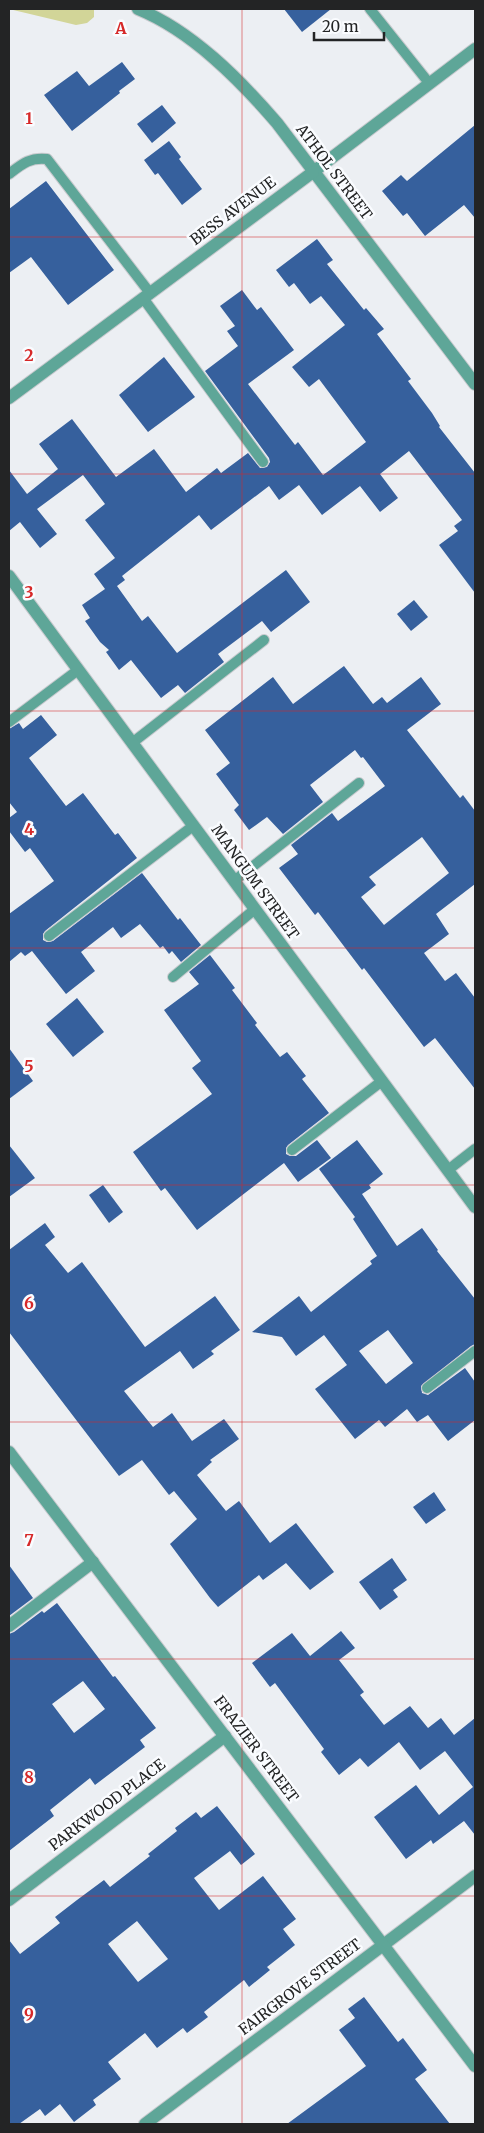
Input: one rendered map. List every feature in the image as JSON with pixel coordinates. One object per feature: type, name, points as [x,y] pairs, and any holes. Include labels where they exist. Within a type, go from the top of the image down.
[{"type":"street","name":"ATHOL STREET","points":[[138,9],[178,30],[247,88],[277,124],[475,384]]},
{"type":"street","name":"BESS AVENUE","points":[[9,398],[313,172],[475,48]]},
{"type":"street","name":"MANGUM STREET","points":[[9,576],[475,1207]]},
{"type":"street","name":"FRAZIER STREET","points":[[9,1452],[475,2066]]},
{"type":"street","points":[[9,1626],[93,1562]]},
{"type":"street","name":"PARKWOOD PLACE","points":[[9,1900],[225,1736]]},
{"type":"street","name":"FAIRGROVE STREET","points":[[145,2124],[475,1876]]},
{"type":"lane","points":[[370,9],[430,84]]},
{"type":"lane","points":[[9,174],[26,161],[37,158],[47,159],[147,296],[263,462]]},
{"type":"lane","points":[[132,743],[264,640]]},
{"type":"lane","points":[[9,722],[78,670]]},
{"type":"lane","points":[[234,881],[359,783]]},
{"type":"lane","points":[[49,936],[193,826]]},
{"type":"lane","points":[[173,977],[255,909]]},
{"type":"lane","points":[[292,1150],[382,1081]]},
{"type":"lane","points":[[448,1170],[475,1149]]},
{"type":"lane","points":[[427,1388],[475,1351]]},
{"type":"green space","points":[[9,9],[94,9],[94,17],[87,23],[76,25]]},
{"type":"building","points":[[284,9],[331,9],[302,32]]},
{"type":"building","points":[[122,62],[135,79],[72,131],[44,95],[77,71],[89,86]]},
{"type":"building","points":[[162,105],[176,123],[152,143],[137,124]]},
{"type":"building","points":[[475,125],[475,218],[464,205],[425,236],[407,213],[403,216],[382,191],[401,175],[407,181]]},
{"type":"building","points":[[169,141],[181,157],[179,159],[202,189],[182,205],[158,173],[155,175],[144,160]]},
{"type":"building","points":[[46,181],[114,270],[68,305],[31,257],[9,273],[9,209]]},
{"type":"building","points":[[317,239],[333,260],[327,264],[364,310],[366,308],[384,329],[377,334],[411,379],[408,381],[432,413],[439,427],[475,473],[475,593],[439,545],[458,531],[454,526],[462,520],[409,451],[380,474],[398,498],[380,512],[360,486],[322,515],[299,485],[279,500],[269,486],[211,530],[199,515],[122,576],[125,580],[117,586],[142,621],[148,616],[177,653],[286,570],[310,602],[271,632],[262,621],[218,654],[224,662],[185,693],[178,685],[161,698],[131,660],[119,670],[106,652],[109,650],[100,642],[85,621],[90,618],[82,605],[105,589],[94,574],[115,558],[85,520],[105,504],[83,475],[37,509],[57,534],[40,548],[20,522],[9,531],[9,470],[27,494],[58,469],[39,444],[72,419],[116,477],[154,449],[186,492],[217,468],[221,473],[248,453],[260,468],[267,467],[270,462],[269,458],[205,371],[238,346],[227,331],[235,326],[220,306],[242,290],[257,310],[261,307],[294,350],[248,384],[295,445],[298,442],[323,475],[330,470],[366,442],[319,379],[309,387],[292,367],[345,325],[321,296],[310,304],[294,283],[289,287],[276,270]]},
{"type":"building","points":[[164,357],[195,397],[148,432],[119,395]]},
{"type":"building","points":[[414,600],[428,617],[411,631],[397,614]]},
{"type":"building","points":[[344,666],[373,704],[382,697],[387,703],[421,677],[441,704],[407,730],[460,798],[463,795],[475,811],[475,884],[436,914],[449,934],[424,953],[445,981],[456,973],[475,998],[475,1089],[435,1038],[424,1047],[364,968],[362,970],[318,912],[315,915],[279,868],[298,854],[291,845],[332,813],[338,821],[385,786],[363,757],[361,758],[355,750],[310,785],[323,802],[283,834],[267,817],[249,830],[234,810],[239,805],[216,774],[230,763],[205,730],[273,677],[293,704]],"holes":[[[422,837],[449,873],[384,925],[361,897],[376,885],[369,877]]]},
{"type":"building","points":[[41,715],[57,735],[29,758],[66,806],[83,793],[115,835],[118,833],[137,858],[45,931],[43,940],[47,942],[53,941],[142,873],[178,920],[180,918],[201,945],[181,962],[172,951],[169,954],[163,946],[160,948],[140,924],[121,938],[113,927],[81,952],[95,971],[66,994],[32,951],[25,956],[21,952],[9,962],[9,914],[54,881],[30,848],[25,852],[9,831],[9,818],[17,812],[9,802],[9,729],[19,723],[23,729]]},
{"type":"building","points":[[210,955],[235,988],[232,990],[257,1023],[255,1025],[280,1057],[287,1052],[306,1076],[302,1079],[329,1113],[288,1145],[286,1154],[296,1156],[317,1140],[331,1158],[298,1182],[284,1163],[197,1230],[165,1188],[161,1191],[133,1152],[212,1094],[192,1068],[201,1061],[164,1010],[199,984],[189,972]]},
{"type":"building","points":[[77,998],[104,1032],[73,1057],[46,1024]]},
{"type":"building","points":[[9,1048],[33,1081],[9,1099]]},
{"type":"building","points":[[357,1140],[383,1174],[369,1185],[371,1188],[362,1194],[397,1246],[422,1228],[437,1251],[475,1299],[475,1344],[421,1386],[422,1393],[428,1395],[465,1368],[475,1382],[475,1420],[448,1441],[428,1415],[417,1422],[407,1409],[385,1427],[379,1420],[355,1439],[315,1389],[347,1365],[324,1335],[296,1356],[282,1337],[252,1332],[299,1296],[311,1312],[372,1264],[370,1261],[377,1256],[353,1219],[355,1217],[319,1169]],"holes":[[[388,1330],[413,1363],[386,1384],[359,1351]]]},
{"type":"building","points":[[9,1145],[35,1178],[9,1197]]},
{"type":"building","points":[[103,1185],[123,1212],[109,1223],[89,1195]]},
{"type":"building","points":[[45,1223],[55,1237],[45,1245],[68,1273],[82,1262],[145,1347],[215,1296],[240,1330],[211,1351],[214,1354],[193,1369],[180,1351],[124,1391],[153,1427],[172,1413],[192,1441],[224,1419],[239,1439],[210,1460],[212,1462],[197,1475],[226,1511],[239,1501],[270,1543],[296,1523],[334,1572],[310,1590],[286,1563],[263,1580],[259,1575],[218,1607],[210,1598],[170,1544],[197,1519],[174,1491],[169,1495],[142,1460],[119,1476],[9,1332],[9,1250]]},
{"type":"building","points":[[434,1492],[446,1510],[426,1524],[413,1507]]},
{"type":"building","points":[[392,1558],[407,1580],[393,1590],[398,1597],[380,1610],[359,1582]]},
{"type":"building","points":[[9,1565],[33,1598],[9,1616]]},
{"type":"building","points":[[57,1603],[113,1677],[115,1676],[156,1728],[140,1740],[145,1747],[95,1785],[90,1778],[50,1810],[54,1816],[9,1851],[9,1634],[42,1611],[44,1613]],"holes":[[[83,1681],[105,1709],[74,1733],[52,1704]]]},
{"type":"building","points":[[341,1631],[355,1648],[339,1660],[364,1692],[360,1695],[384,1725],[410,1706],[428,1728],[441,1718],[454,1735],[475,1718],[475,1835],[464,1821],[433,1844],[431,1840],[406,1859],[374,1817],[416,1785],[439,1815],[473,1787],[445,1751],[420,1770],[399,1742],[368,1767],[360,1758],[339,1775],[321,1752],[324,1749],[275,1683],[270,1687],[252,1663],[292,1633],[310,1656]]},
{"type":"building","points":[[217,1806],[255,1854],[241,1865],[230,1851],[194,1878],[219,1910],[263,1876],[296,1919],[283,1929],[295,1945],[267,1967],[270,1970],[249,1987],[244,1980],[204,2012],[208,2017],[187,2033],[183,2028],[157,2048],[145,2033],[108,2062],[121,2079],[93,2100],[96,2105],[74,2122],[60,2104],[45,2116],[40,2109],[19,2124],[9,2124],[9,1940],[20,1954],[60,1923],[55,1917],[77,1900],[104,1880],[110,1887],[150,1856],[148,1854],[177,1831],[175,1828],[196,1812],[201,1818]],"holes":[[[137,1921],[168,1959],[138,1982],[108,1944]]]},
{"type":"building","points":[[364,1997],[398,2042],[403,2038],[427,2070],[415,2079],[450,2124],[287,2124],[366,2066],[339,2030],[355,2018],[348,2009]]}]
